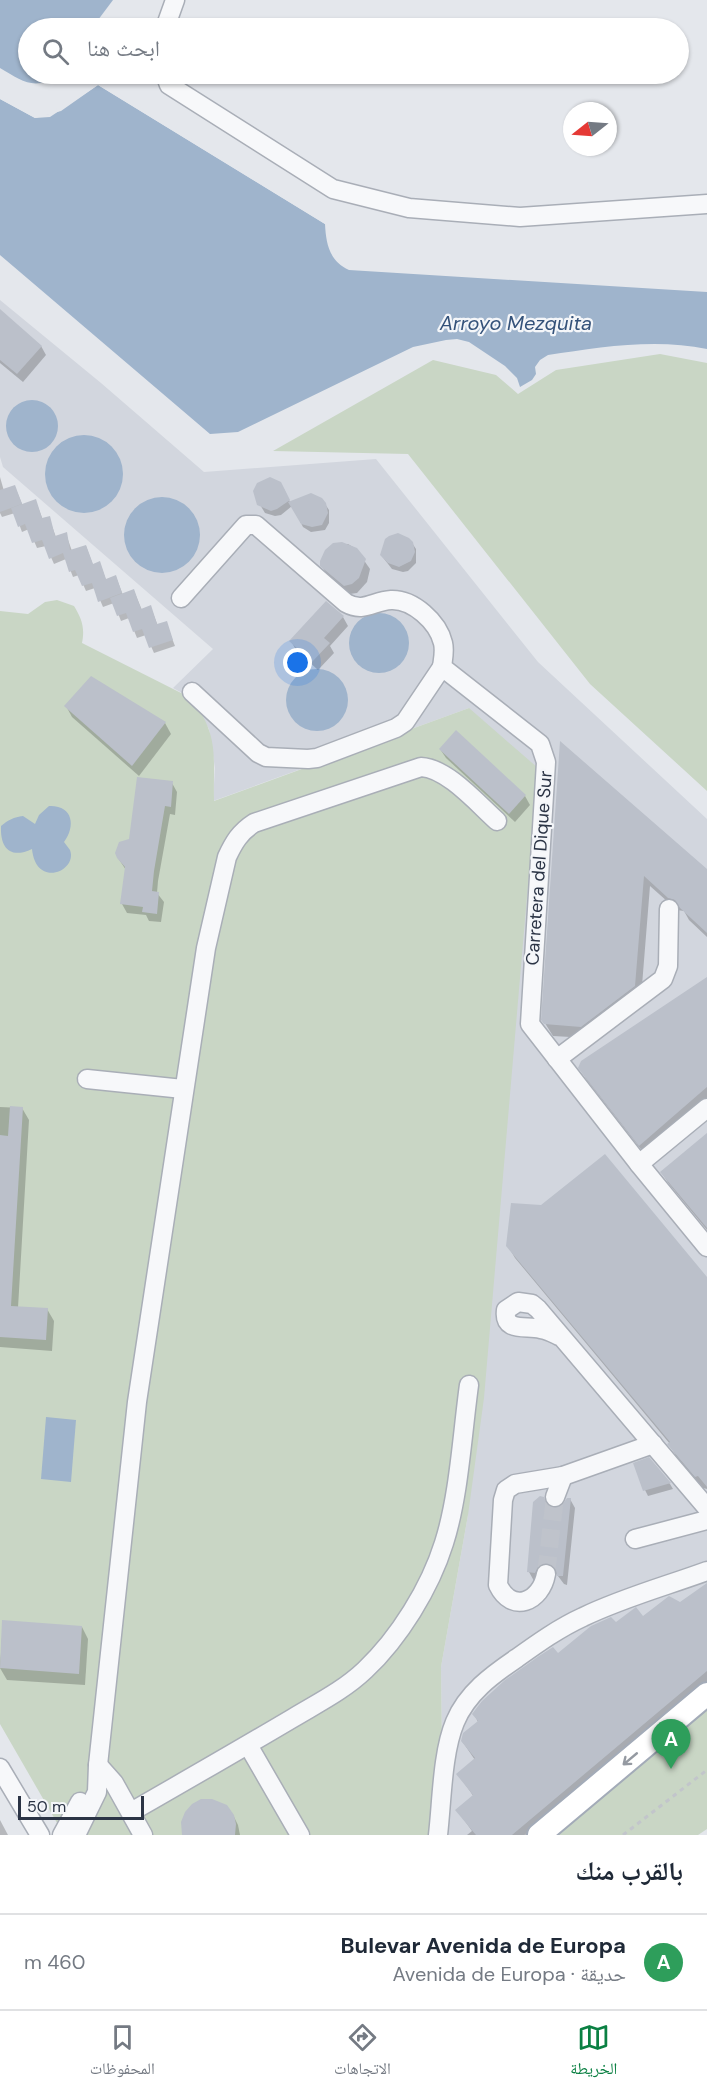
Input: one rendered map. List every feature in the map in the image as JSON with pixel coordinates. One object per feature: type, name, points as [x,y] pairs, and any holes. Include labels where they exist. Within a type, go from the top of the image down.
[{"type":"main road","points":[[539,1835],[707,1694]]},
{"type":"street","points":[[169,18],[175,0]]},
{"type":"street","points":[[169,84],[333,189],[409,208],[520,217],[707,204]]},
{"type":"street","points":[[181,598],[246,525],[253,524],[345,603],[354,607],[364,607],[391,600],[404,602],[418,609],[430,620],[443,642],[442,667],[405,722],[396,728],[328,755],[308,759],[276,759],[258,753],[192,692]]},
{"type":"street","name":"Carretera del Dique Sur","points":[[442,667],[533,737],[540,744],[544,753],[546,762],[529,1018],[533,1030],[707,1247]]},
{"type":"street","points":[[76,1835],[97,1792],[137,1402],[206,948],[227,857],[242,831],[254,823],[421,767],[432,767],[445,775],[497,821]]},
{"type":"street","points":[[557,1059],[663,979],[668,966],[669,909]]},
{"type":"street","points":[[87,1079],[183,1089]]},
{"type":"street","points":[[639,1164],[707,1108]]},
{"type":"street","points":[[559,1336],[707,1508]]},
{"type":"street","points":[[131,1812],[348,1685],[384,1651],[402,1626],[431,1576],[444,1545],[454,1502],[469,1386]]},
{"type":"street","points":[[546,1574],[540,1592],[533,1598],[516,1602],[508,1599],[498,1585],[506,1490],[514,1484],[563,1476],[652,1444]]},
{"type":"street","points":[[555,1497],[563,1476]]},
{"type":"street","points":[[635,1539],[707,1520]]},
{"type":"street","points":[[438,1835],[448,1744],[459,1714],[478,1687],[554,1633],[584,1616],[707,1571]]},
{"type":"street","points":[[248,1745],[300,1835]]},
{"type":"street","points":[[98,1765],[114,1783],[143,1835]]},
{"type":"street","points":[[62,1835],[98,1765]]},
{"type":"street","points":[[0,1768],[40,1835]]},
{"type":"path","points":[[623,1835],[707,1770]]},
{"type":"shaded area","points":[[0,300],[204,472],[376,459],[538,662],[707,819],[707,1689],[524,1835],[443,1835],[441,1667],[468,1515],[469,708],[213,801],[215,768],[209,729],[191,698],[173,688],[213,649],[3,467],[0,457]]},
{"type":"green space","points":[[660,354],[707,363],[707,791],[590,684],[408,454],[273,451],[433,360],[496,375],[518,394],[556,370]]},
{"type":"green space","points":[[57,600],[74,606],[77,611],[83,628],[82,643],[191,698],[207,724],[211,736],[214,759],[214,801],[469,708],[538,768],[484,1398],[468,1515],[441,1667],[443,1835],[64,1835],[0,1724],[0,611],[28,614],[45,602]]},
{"type":"green space","points":[[707,1710],[707,1829],[698,1835],[557,1835]]},
{"type":"water","points":[[0,0],[113,0],[100,18],[18,18],[18,78],[0,68]]},
{"type":"water","name":"Arroyo Mezquita","points":[[98,85],[325,224],[330,251],[337,262],[349,270],[707,292],[707,349],[648,344],[548,355],[535,367],[536,374],[532,380],[520,387],[517,378],[505,366],[469,342],[457,339],[446,340],[413,347],[238,432],[210,434],[0,255],[0,99],[35,118],[61,111]]},
{"type":"water","points":[[32,400],[46,404],[54,412],[58,426],[54,440],[46,448],[32,452],[18,448],[10,440],[6,426],[10,412],[18,404]]},
{"type":"water","points":[[84,435],[99,438],[112,446],[120,459],[123,474],[120,489],[112,502],[99,510],[84,513],[69,510],[56,502],[48,489],[45,474],[48,459],[56,446],[69,438]]},
{"type":"water","points":[[162,497],[176,500],[189,508],[197,521],[200,535],[197,549],[189,562],[176,570],[162,573],[148,570],[135,562],[127,549],[124,535],[127,521],[135,508],[148,500]]},
{"type":"water","points":[[379,613],[396,618],[404,626],[409,643],[404,660],[396,668],[379,673],[362,668],[354,660],[349,643],[354,626],[362,618]]},
{"type":"water","points":[[311,669],[323,669],[339,678],[346,688],[348,700],[346,712],[339,722],[323,731],[311,731],[300,726],[291,717],[286,706],[286,694],[291,683],[300,674]]},
{"type":"water","points":[[49,806],[63,809],[71,823],[64,842],[70,850],[71,858],[63,869],[55,872],[41,869],[35,861],[32,849],[18,853],[8,850],[2,841],[1,834],[1,826],[17,817],[23,816],[35,824],[39,815]]},
{"type":"water","points":[[46,1417],[76,1420],[71,1482],[41,1479]]},
{"type":"pier","points":[[93,84],[103,84],[328,223],[325,224],[98,85],[50,117],[35,118],[0,99],[0,96],[36,115],[49,114]]},
{"type":"building","points":[[0,309],[42,346],[17,374],[0,360]]},
{"type":"building","points":[[270,477],[281,482],[290,500],[271,511],[257,505],[253,491],[257,483]]},
{"type":"building","points":[[15,485],[22,504],[0,512],[0,490]]},
{"type":"building","points":[[311,493],[322,498],[326,503],[328,513],[322,525],[312,527],[301,524],[288,502]]},
{"type":"building","points":[[36,499],[42,518],[50,516],[55,536],[67,532],[70,550],[86,545],[93,564],[100,561],[106,579],[116,575],[122,593],[98,602],[92,583],[82,586],[75,570],[69,572],[63,553],[49,559],[42,540],[32,543],[25,524],[18,527],[11,508]]},
{"type":"building","points":[[398,533],[413,542],[415,552],[411,561],[399,567],[388,563],[380,555],[385,539]]},
{"type":"building","points":[[342,542],[357,548],[366,559],[359,578],[352,584],[344,586],[320,566],[325,550],[333,543]]},
{"type":"building","points":[[134,589],[141,609],[151,605],[157,624],[167,621],[173,640],[149,648],[142,629],[133,632],[126,613],[117,616],[110,598]]},
{"type":"building","points":[[326,601],[344,616],[324,638],[330,643],[312,662],[289,641]]},
{"type":"building","points":[[91,676],[166,722],[132,766],[64,706]]},
{"type":"building","points":[[456,730],[526,795],[509,814],[439,749]]},
{"type":"building","points":[[560,741],[707,869],[707,933],[680,908],[675,900],[668,898],[644,876],[635,986],[581,1027],[544,1024],[541,1020]]},
{"type":"building","points":[[137,777],[173,781],[171,807],[165,806],[154,871],[152,891],[159,892],[157,914],[142,912],[143,907],[120,904],[125,867],[115,853],[119,842],[129,839]]},
{"type":"building","points":[[707,977],[707,1087],[639,1146],[578,1068],[581,1061]]},
{"type":"building","points":[[10,1106],[23,1107],[11,1306],[48,1308],[46,1340],[0,1337],[0,1135],[8,1136]]},
{"type":"building","points":[[707,1133],[707,1228],[660,1172]]},
{"type":"building","points":[[605,1154],[707,1277],[707,1487],[698,1476],[695,1477],[667,1444],[670,1442],[506,1246],[511,1203],[541,1205]]},
{"type":"building","points":[[649,1457],[671,1483],[643,1491],[633,1463]]},
{"type":"building","points":[[540,1496],[544,1497],[547,1504],[556,1508],[562,1505],[567,1498],[571,1498],[563,1576],[557,1576],[555,1567],[549,1563],[539,1565],[535,1573],[527,1572],[533,1502]]},
{"type":"building","points":[[707,1583],[707,1671],[512,1835],[476,1835],[455,1810],[473,1795],[456,1774],[475,1758],[461,1741],[463,1733],[478,1721],[472,1714],[482,1701],[505,1680],[539,1656],[553,1647],[558,1653],[591,1626],[611,1617],[616,1622],[636,1607],[643,1616],[669,1596],[680,1602]]},
{"type":"building","points":[[2,1620],[82,1626],[79,1674],[0,1668]]},
{"type":"building","points":[[201,1799],[212,1799],[227,1805],[234,1815],[235,1835],[182,1835],[181,1822],[185,1812]]},
{"type":"tunnel","points":[[546,1574],[555,1497]]},
{"type":"place","name":"Bulevar Avenida de Europa","points":[[671,1769]]}]
